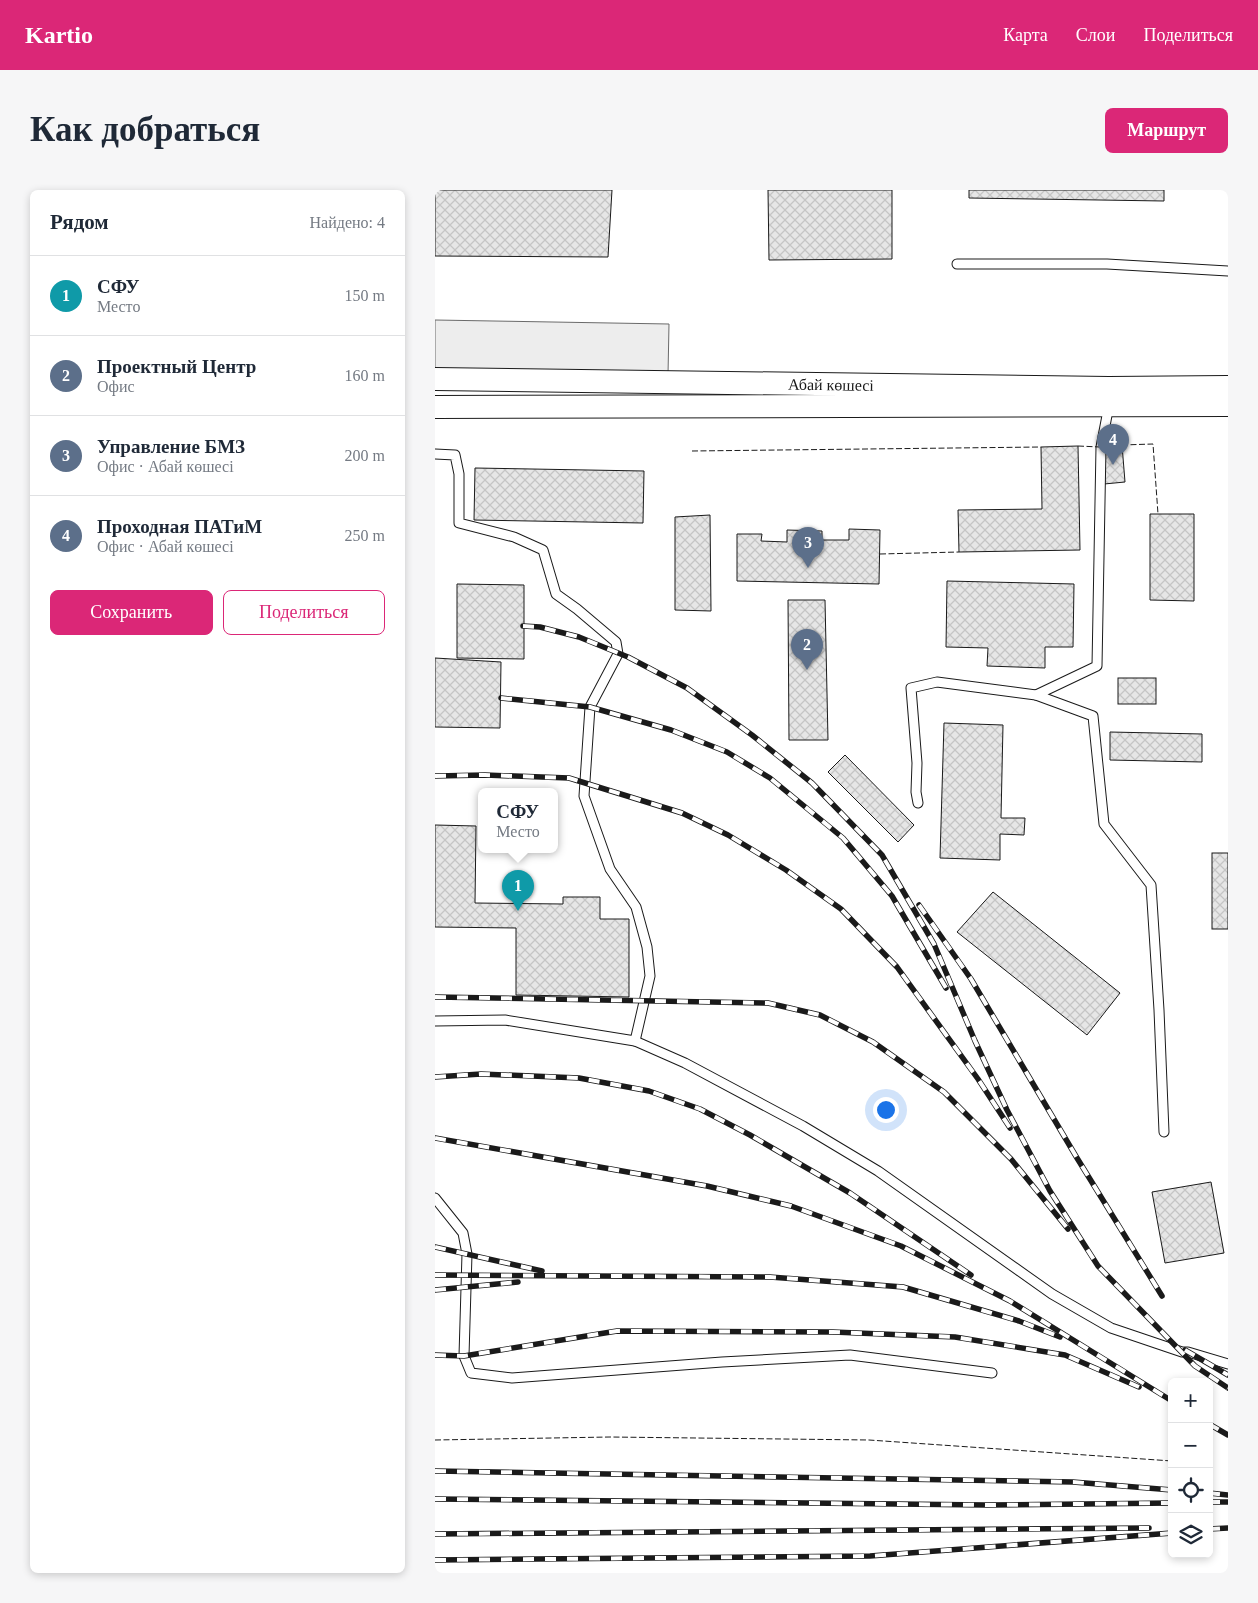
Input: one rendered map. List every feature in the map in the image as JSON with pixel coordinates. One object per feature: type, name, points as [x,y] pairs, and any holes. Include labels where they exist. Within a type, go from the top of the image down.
[{"type":"street","name":"Абай көшесі","points":[[435,379],[1109,396],[1228,405]]},
{"type":"street","name":"Абай көшесі","points":[[435,407],[1109,396],[1228,387]]},
{"type":"lane","points":[[957,264],[1107,264],[1228,271]]},
{"type":"lane","points":[[1036,695],[1097,666],[1101,447],[1109,396]]},
{"type":"lane","points":[[435,454],[455,455],[459,474],[459,523],[514,537],[543,550],[556,594],[616,642],[618,654],[590,707],[583,796],[610,869],[636,907],[647,947],[650,976],[635,1042]]},
{"type":"lane","points":[[918,803],[911,688],[937,682],[1036,695],[1093,716],[1104,824],[1151,885],[1164,1132]]},
{"type":"lane","points":[[435,1021],[505,1020],[635,1042],[685,1063],[812,1131],[878,1171],[1052,1294],[1111,1328],[1182,1352],[1188,1352],[1228,1364]]},
{"type":"lane","points":[[435,1198],[463,1233],[467,1254],[464,1356],[471,1373],[512,1378],[721,1362],[850,1355],[991,1374]]},
{"type":"shaded area","points":[[435,320],[669,324],[668,375],[435,372]]},
{"type":"building","points":[[435,190],[612,190],[608,257],[435,256]]},
{"type":"building","points":[[768,190],[892,190],[892,259],[769,260]]},
{"type":"building","points":[[969,190],[1164,190],[1164,201],[969,198]]},
{"type":"building","points":[[1122,445],[1125,482],[1104,484],[1101,447]]},
{"type":"building","points":[[1078,446],[1080,550],[959,552],[958,510],[1042,509],[1041,447]]},
{"type":"building","points":[[475,468],[644,471],[643,523],[474,520]]},
{"type":"building","points":[[1150,514],[1194,514],[1194,601],[1150,600]]},
{"type":"building","points":[[710,515],[711,611],[675,610],[675,517]]},
{"type":"building","points":[[849,529],[880,530],[879,584],[737,581],[737,534],[762,534],[761,541],[787,542],[787,530],[822,531],[822,540],[849,540]]},
{"type":"building","points":[[947,581],[1074,584],[1073,647],[1045,647],[1045,668],[987,666],[988,648],[946,647]]},
{"type":"building","points":[[457,584],[524,585],[524,659],[457,658]]},
{"type":"building","points":[[788,600],[825,600],[828,740],[789,740]]},
{"type":"building","points":[[435,658],[501,662],[500,728],[435,727]]},
{"type":"building","points":[[1118,678],[1156,678],[1156,704],[1118,704]]},
{"type":"building","points":[[944,723],[1003,725],[1001,818],[1025,818],[1024,835],[1000,834],[1000,860],[940,858]]},
{"type":"building","points":[[1110,732],[1202,734],[1202,762],[1110,760]]},
{"type":"building","points":[[845,755],[914,825],[898,842],[828,772]]},
{"type":"building","points":[[435,825],[476,826],[475,903],[563,904],[563,897],[600,897],[600,919],[629,919],[629,997],[516,995],[516,928],[435,927]]},
{"type":"building","points":[[1212,853],[1228,853],[1228,929],[1212,929]]},
{"type":"building","points":[[993,892],[1120,993],[1087,1035],[957,932]]},
{"type":"building","points":[[1211,1182],[1224,1253],[1165,1263],[1152,1192]]},
{"type":"railway","points":[[523,626],[540,627],[579,637],[628,657],[687,688],[752,735],[812,783],[882,855],[934,944],[975,1041],[1007,1110],[1050,1191],[1098,1266],[1195,1366],[1228,1388]]},
{"type":"railway","points":[[501,698],[590,707],[671,730],[727,752],[770,778],[843,838],[892,896],[946,988]]},
{"type":"railway","points":[[435,776],[485,775],[569,778],[682,813],[728,835],[786,870],[841,909],[897,967],[978,1079],[1010,1128]]},
{"type":"railway","points":[[919,905],[971,979],[1077,1158],[1162,1296]]},
{"type":"railway","points":[[435,997],[768,1003],[820,1015],[873,1042],[944,1092],[1011,1159],[1068,1229]]},
{"type":"railway","points":[[435,1077],[481,1074],[579,1078],[649,1091],[700,1109],[750,1135],[850,1193],[971,1275]]},
{"type":"railway","points":[[435,1138],[707,1186],[791,1206],[901,1246],[1010,1301],[1168,1399]]},
{"type":"railway","points":[[435,1247],[542,1271]]},
{"type":"railway","points":[[435,1275],[770,1277],[903,1287],[1019,1321],[1060,1337]]},
{"type":"railway","points":[[435,1290],[518,1282]]},
{"type":"railway","points":[[435,1355],[464,1356],[617,1331],[833,1332],[955,1337],[1065,1355],[1139,1387]]},
{"type":"railway","points":[[1185,1350],[1228,1375]]},
{"type":"railway","points":[[1213,1426],[1228,1435]]},
{"type":"railway","points":[[435,1471],[1073,1482],[1168,1490]]},
{"type":"railway","points":[[1213,1493],[1228,1495]]},
{"type":"railway","points":[[435,1499],[987,1505],[1168,1503]]},
{"type":"railway","points":[[1213,1502],[1228,1502]]},
{"type":"railway","points":[[435,1534],[1149,1528]]},
{"type":"railway","points":[[1213,1529],[1228,1528]]},
{"type":"railway","points":[[435,1560],[870,1556],[1168,1533]]},
{"type":"fence","points":[[1122,445],[1153,444],[1158,514]]},
{"type":"fence","points":[[1078,446],[1100,447]]},
{"type":"fence","points":[[692,451],[1041,447]]},
{"type":"fence","points":[[880,554],[959,552]]},
{"type":"fence","points":[[435,1440],[610,1437],[869,1440],[1168,1461]]},
{"type":"place","name":"Проходная ПАТиМ","points":[[1113,465]]},
{"type":"place","name":"Управление БМЗ","points":[[808,568]]},
{"type":"place","name":"Проектный Центр","points":[[807,670]]},
{"type":"place","name":"СФУ","points":[[518,911]]}]
